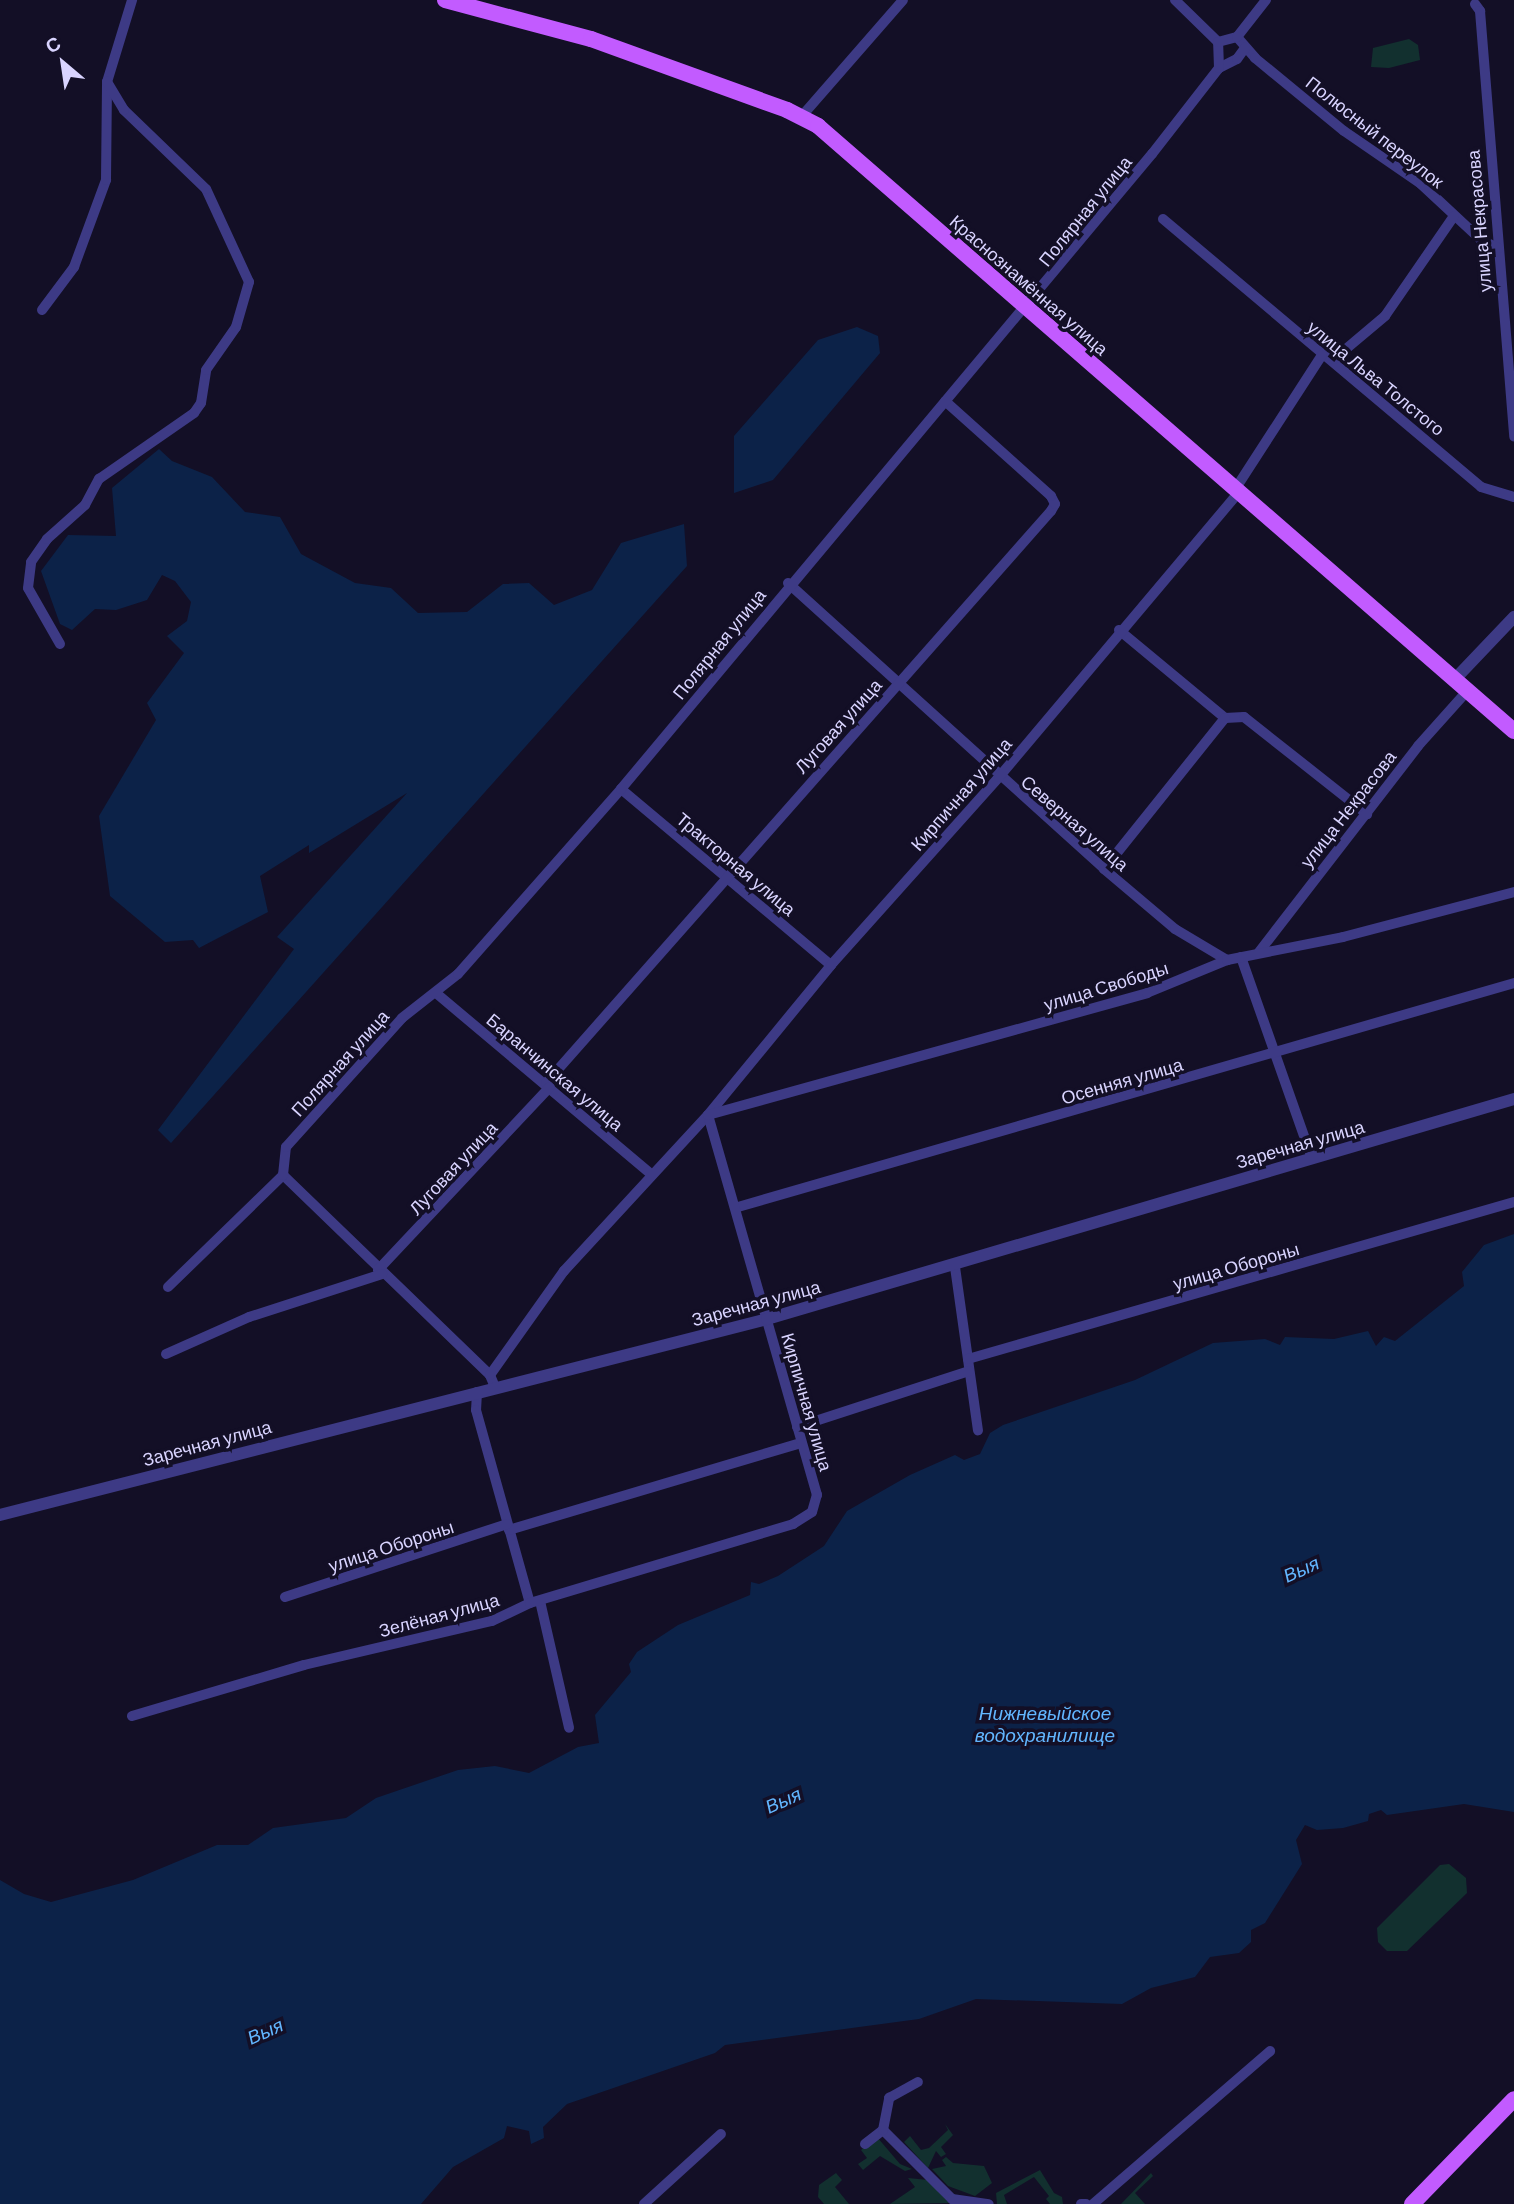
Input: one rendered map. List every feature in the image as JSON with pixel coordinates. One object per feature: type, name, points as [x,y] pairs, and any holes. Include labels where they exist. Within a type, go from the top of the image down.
[{"type":"main road","name":"Краснознамённая улица","points":[[445,0],[591,39],[801,117],[834,138],[1236,492],[1514,731]]},
{"type":"main road","points":[[1412,2204],[1514,2099]]},
{"type":"street","points":[[42,310],[74,267],[106,180],[107,82],[132,0]]},
{"type":"street","points":[[801,117],[903,0]]},
{"type":"street","points":[[1175,0],[1218,42],[1219,68]]},
{"type":"street","points":[[1218,42],[1237,37],[1266,0]]},
{"type":"street","name":"улица Некрасова","points":[[1475,4],[1480,11],[1497,248],[1510,317],[1514,437]]},
{"type":"street","name":"Полюсный переулок","points":[[1237,37],[1245,48],[1344,131],[1421,184],[1454,216],[1497,248]]},
{"type":"street","name":"Полярная улица","points":[[283,1175],[286,1147],[402,1018],[436,993],[621,789],[788,583],[1026,307],[1219,68],[1237,59],[1245,48]]},
{"type":"street","points":[[60,645],[29,588],[31,562],[47,539],[85,505],[99,479],[194,413],[201,403],[206,370],[236,327],[250,282],[206,189],[124,110],[107,82]]},
{"type":"street","points":[[1334,359],[1385,316],[1454,216]]},
{"type":"street","name":"улица Льва Толстого","points":[[1163,219],[1322,355],[1334,359],[1481,487],[1514,497]]},
{"type":"street","name":"Кирпичная улица","points":[[492,1381],[564,1271],[708,1115],[831,965],[999,778],[1236,492],[1322,355]]},
{"type":"street","name":"Луговая улица","points":[[166,1354],[249,1317],[380,1272],[548,1085],[726,875],[1055,504],[945,401]]},
{"type":"street","name":"Северная улица","points":[[788,583],[898,681],[999,778],[1104,869],[1175,929],[1227,960]]},
{"type":"street","points":[[1455,679],[1514,617]]},
{"type":"street","points":[[1119,630],[1225,718],[1244,717],[1367,814]]},
{"type":"street","name":"улица Некрасова","points":[[1259,952],[1468,690]]},
{"type":"street","points":[[1104,869],[1225,718]]},
{"type":"street","name":"Тракторная улица","points":[[621,789],[831,965]]},
{"type":"street","name":"улица Свободы","points":[[708,1115],[1147,993],[1227,960],[1343,937],[1514,892]]},
{"type":"street","points":[[1241,957],[1312,1159]]},
{"type":"street","name":"Осенняя улица","points":[[738,1207],[1514,983]]},
{"type":"street","name":"Баранчинская улица","points":[[436,993],[652,1175]]},
{"type":"street","name":"Заречная улица","points":[[0,1515],[477,1392],[492,1381],[767,1319],[955,1267],[1514,1099]]},
{"type":"street","name":"Кирпичная улица","points":[[708,1115],[738,1207],[817,1495]]},
{"type":"street","points":[[168,1287],[283,1175],[492,1381]]},
{"type":"street","name":"улица Обороны","points":[[968,1359],[1514,1202]]},
{"type":"street","points":[[955,1267],[978,1430]]},
{"type":"street","points":[[797,1427],[970,1371]]},
{"type":"street","points":[[477,1392],[476,1410],[508,1527],[535,1602],[569,1728]]},
{"type":"street","name":"улица Обороны","points":[[285,1597],[508,1527],[801,1443]]},
{"type":"street","name":"Зелёная улица","points":[[132,1716],[304,1665],[492,1621],[535,1602],[793,1524],[812,1512],[817,1495]]},
{"type":"street","points":[[1093,2204],[1270,2051]]},
{"type":"street","points":[[864,2144],[883,2130],[889,2098],[918,2082]]},
{"type":"street","points":[[883,2130],[952,2199],[989,2204]]},
{"type":"street","points":[[644,2204],[721,2134]]},
{"type":"street","points":[[1081,2204],[1086,2204]]},
{"type":"green space","points":[[1409,39],[1418,45],[1420,60],[1389,68],[1371,67],[1373,48]]},
{"type":"green space","points":[[1449,1864],[1466,1878],[1467,1893],[1407,1951],[1387,1951],[1378,1942],[1377,1928],[1440,1865]]},
{"type":"green space","points":[[945,2124],[953,2135],[941,2147],[946,2154],[941,2157],[936,2151],[928,2168],[904,2142],[910,2136],[921,2150],[929,2148],[948,2130]]},
{"type":"green space","points":[[877,2137],[900,2164],[912,2169],[905,2171],[880,2156],[863,2170],[858,2164],[867,2158],[861,2150]]},
{"type":"green space","points":[[946,2157],[953,2163],[984,2166],[992,2183],[975,2196],[948,2186],[932,2169],[946,2166],[942,2160]]},
{"type":"green space","points":[[1040,2170],[1054,2193],[1062,2197],[1063,2204],[1050,2204],[1046,2199],[1049,2196],[1034,2177],[1004,2195],[1007,2204],[997,2204],[996,2193]]},
{"type":"green space","points":[[836,2173],[842,2180],[835,2187],[849,2204],[824,2204],[818,2197],[819,2185]]},
{"type":"green space","points":[[1151,2173],[1153,2176],[1135,2193],[1145,2204],[1121,2204]]},
{"type":"green space","points":[[908,2178],[928,2180],[949,2203],[890,2204],[915,2187]]},
{"type":"water","points":[[857,327],[878,336],[880,353],[773,480],[734,493],[734,436],[818,340]]},
{"type":"water","points":[[159,449],[172,461],[212,477],[245,512],[280,517],[301,554],[355,583],[391,588],[418,613],[467,612],[503,584],[529,583],[554,605],[592,590],[621,543],[684,524],[687,566],[171,1143],[158,1130],[294,949],[277,937],[407,793],[309,853],[309,845],[260,876],[268,912],[199,948],[193,940],[165,942],[110,896],[99,816],[156,720],[147,703],[184,653],[167,636],[187,621],[191,602],[175,581],[162,575],[147,600],[116,610],[95,609],[72,630],[60,624],[41,571],[68,535],[116,536],[112,488]]},
{"type":"water","name":"Нижневыйское водохранилище","points":[[1514,1234],[1514,1812],[1464,1804],[1387,1815],[1381,1810],[1369,1814],[1368,1821],[1343,1828],[1317,1830],[1305,1825],[1296,1840],[1302,1864],[1265,1923],[1251,1930],[1251,1942],[1239,1953],[1210,1957],[1195,1977],[1151,1988],[1122,2004],[976,1999],[919,2019],[725,2045],[715,2053],[567,2104],[543,2127],[544,2138],[531,2144],[529,2131],[507,2126],[504,2138],[453,2167],[421,2204],[0,2204],[0,1880],[24,1894],[51,1902],[133,1880],[217,1845],[248,1845],[273,1828],[346,1818],[376,1798],[458,1770],[495,1766],[529,1773],[578,1747],[599,1743],[595,1715],[631,1672],[629,1664],[637,1652],[678,1625],[750,1595],[751,1582],[759,1584],[778,1576],[824,1546],[847,1511],[910,1475],[955,1455],[964,1460],[980,1454],[990,1433],[1003,1425],[1135,1380],[1213,1343],[1265,1339],[1280,1345],[1285,1337],[1334,1339],[1368,1331],[1376,1346],[1384,1337],[1395,1341],[1464,1286],[1462,1272],[1484,1245]]},
{"type":"water label","name":"Выя","points":[[1301,1569]]},
{"type":"water label","name":"Выя","points":[[783,1800]]},
{"type":"water label","name":"Выя","points":[[265,2031]]}]
